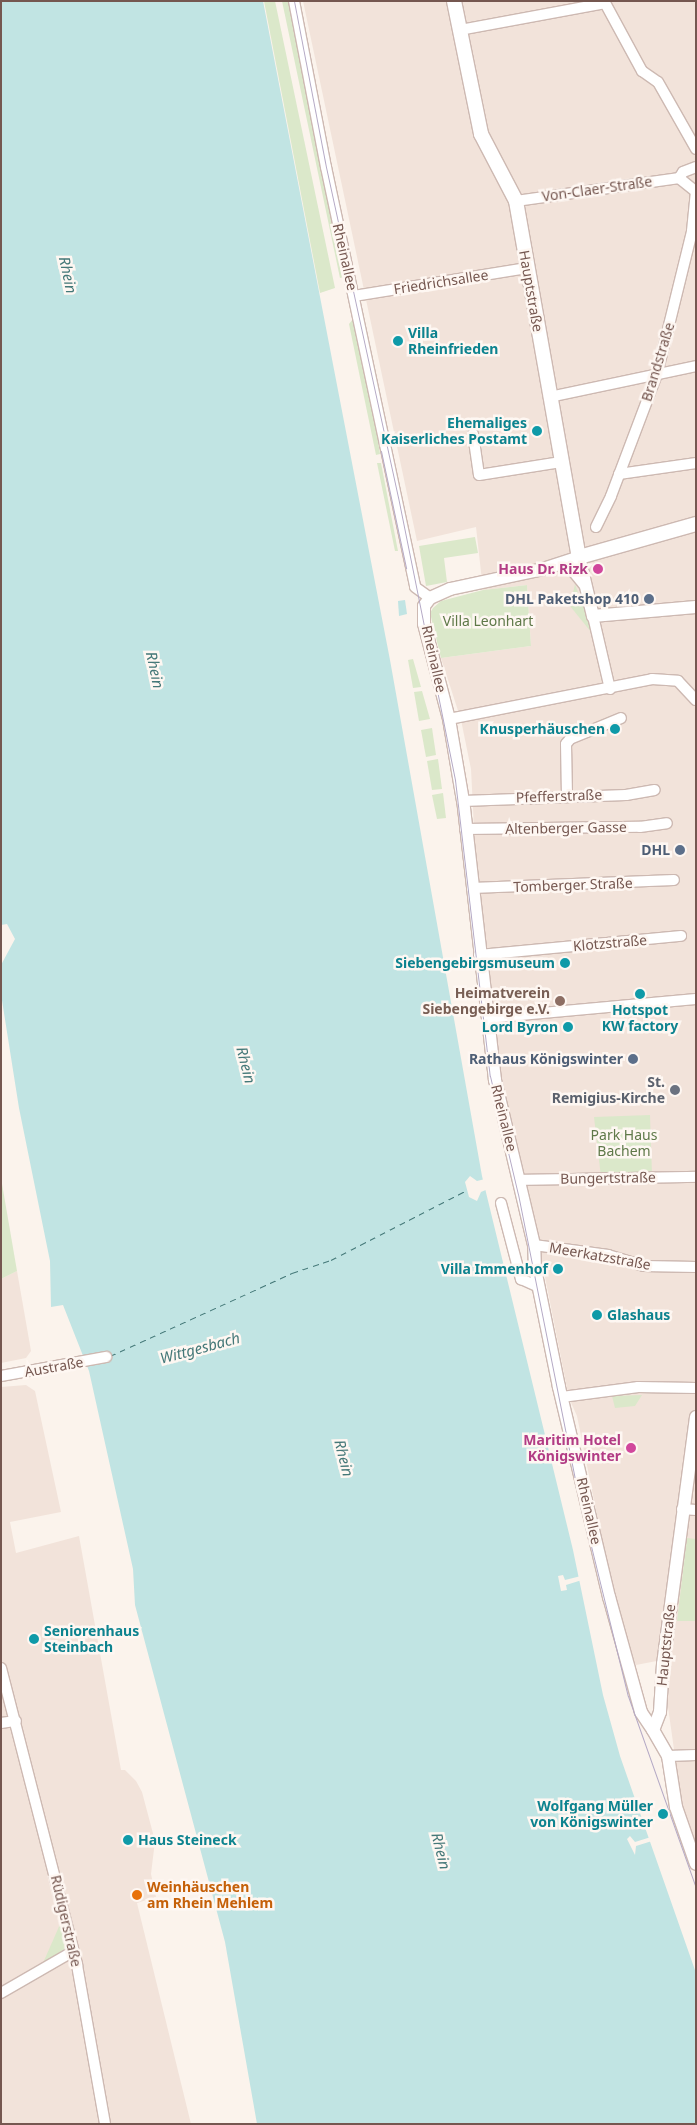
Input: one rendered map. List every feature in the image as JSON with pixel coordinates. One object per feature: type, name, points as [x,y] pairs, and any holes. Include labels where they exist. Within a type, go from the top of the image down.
[{"type":"main road","name":"Hauptstraße","points":[[454,1],[481,134],[516,201],[579,557]]},
{"type":"main road","points":[[579,557],[607,547],[696,524]]},
{"type":"main road","points":[[575,536],[607,547]]},
{"type":"street","name":"Rheinallee","points":[[294,1],[415,587],[430,598],[424,606],[424,624],[449,719],[463,801],[479,955],[495,1080],[534,1245],[535,1269],[562,1397],[609,1597],[641,1712],[653,1730]]},
{"type":"street","points":[[460,30],[605,2],[642,71],[658,82],[696,149]]},
{"type":"street","name":"Von-Claer-Straße","points":[[516,201],[679,178],[683,172],[696,167]]},
{"type":"street","points":[[679,178],[696,191]]},
{"type":"street","name":"Brandstraße","points":[[596,527],[619,474],[657,374],[692,231],[696,191]]},
{"type":"street","name":"Friedrichsallee","points":[[354,296],[527,268]]},
{"type":"street","points":[[550,397],[696,366]]},
{"type":"street","points":[[473,434],[479,475],[561,462]]},
{"type":"street","points":[[619,474],[696,463]]},
{"type":"street","points":[[430,598],[450,589],[557,565],[579,557]]},
{"type":"street","name":"Hauptstraße","points":[[579,557],[610,689]]},
{"type":"street","name":"Hauptstraße","points":[[557,565],[575,573],[586,588]]},
{"type":"street","points":[[593,616],[696,606]]},
{"type":"street","points":[[449,719],[610,689],[652,679],[678,681],[696,700]]},
{"type":"street","points":[[567,796],[566,744],[570,739],[621,718]]},
{"type":"street","name":"Pfefferstraße","points":[[463,801],[626,795],[655,790]]},
{"type":"street","name":"Altenberger Gasse","points":[[465,829],[640,827],[667,823]]},
{"type":"street","name":"Tomberger Straße","points":[[472,888],[674,880]]},
{"type":"street","name":"Klotzstraße","points":[[479,955],[681,936]]},
{"type":"street","points":[[487,1018],[696,999]]},
{"type":"street","name":"Bungertstraße","points":[[519,1180],[696,1177]]},
{"type":"street","points":[[501,1203],[521,1279],[539,1287]]},
{"type":"street","name":"Meerkatzstraße","points":[[534,1245],[608,1255],[644,1266],[696,1267]]},
{"type":"street","points":[[516,1263],[525,1271],[535,1269]]},
{"type":"street","name":"Austraße","points":[[1,1376],[106,1357]]},
{"type":"street","points":[[562,1397],[638,1387],[696,1388]]},
{"type":"street","name":"Hauptstraße","points":[[653,1730],[660,1712],[682,1509],[696,1417]]},
{"type":"street","points":[[682,1509],[696,1510]]},
{"type":"street","name":"Rüdigerstraße","points":[[1,1668],[16,1721],[72,1952],[105,2124]]},
{"type":"street","points":[[1,1723],[16,1721]]},
{"type":"street","points":[[653,1730],[668,1756],[676,1807],[696,1864]]},
{"type":"street","points":[[668,1756],[696,1755]]},
{"type":"street","points":[[1,1993],[72,1952]]},
{"type":"shaded area","points":[[303,1],[696,1],[696,1851],[681,1799],[668,1707],[667,1659],[636,1665],[623,1644],[577,1416],[569,1398],[526,1181],[501,1075],[477,888],[471,769],[461,720],[441,658],[531,646],[527,585],[483,590],[476,527],[417,541]]},
{"type":"shaded area","points":[[17,1271],[31,1351],[26,1358],[1,1363],[1,1279]]},
{"type":"shaded area","points":[[26,1385],[35,1391],[61,1512],[10,1522],[16,1553],[79,1536],[121,1770],[125,1770],[136,1781],[142,1792],[155,1841],[151,1874],[156,1897],[137,1903],[191,2124],[1,2124],[1,1387]]},
{"type":"green space","points":[[264,1],[275,1],[335,288],[320,293]]},
{"type":"green space","points":[[282,1],[288,1],[344,277],[340,278]]},
{"type":"green space","points":[[353,319],[375,419],[380,454],[376,455],[349,324]]},
{"type":"green space","points":[[377,463],[381,463],[398,551],[395,551]]},
{"type":"green space","points":[[475,537],[478,553],[444,558],[447,582],[426,586],[419,546]]},
{"type":"green space","points":[[575,584],[587,617],[591,632],[570,606]]},
{"type":"green space","name":"Villa Leonhart","points":[[527,585],[531,646],[441,658],[430,613],[441,601],[483,590]]},
{"type":"green space","points":[[413,659],[421,687],[413,688],[408,660]]},
{"type":"green space","points":[[422,691],[430,719],[419,721],[414,692]]},
{"type":"green space","points":[[432,728],[436,755],[426,757],[421,730]]},
{"type":"green space","points":[[438,759],[442,789],[432,790],[427,761]]},
{"type":"green space","points":[[443,793],[446,818],[437,819],[432,795]]},
{"type":"green space","name":"Park Haus Bachem","points":[[650,1115],[652,1175],[601,1177],[594,1117]]},
{"type":"green space","points":[[1,1178],[17,1271],[1,1279]]},
{"type":"green space","points":[[642,1395],[635,1406],[615,1408],[612,1396]]},
{"type":"green space","points":[[687,1538],[696,1539],[696,1621],[677,1621]]},
{"type":"green space","points":[[61,1922],[65,1949],[43,1963]]},
{"type":"water","points":[[1,1],[263,1],[390,660],[482,1176],[573,1550],[603,1695],[620,1756],[696,1973],[696,2124],[257,2124],[225,1942],[135,1605],[133,1569],[89,1371],[63,1305],[51,1307],[50,1261],[19,1108],[1,994],[1,965],[15,939],[7,924],[1,925]]},
{"type":"water","points":[[405,600],[407,614],[399,616],[398,601]]},
{"type":"pier","points":[[470,1176],[477,1181],[485,1179],[488,1189],[481,1192],[477,1201],[469,1197],[465,1182]]},
{"type":"pier","points":[[563,1575],[565,1580],[581,1576],[582,1580],[566,1585],[567,1590],[561,1591],[558,1576]]},
{"type":"pier","points":[[630,1836],[635,1842],[651,1837],[652,1841],[636,1846],[635,1855],[627,1839]]},
{"type":"ferry route","points":[[110,1356],[292,1273],[331,1260],[467,1190]]},
{"type":"tram line","points":[[294,1],[326,167],[398,497],[455,780],[490,1076],[518,1194],[577,1489],[628,1696],[696,1888]]},
{"type":"tram line","points":[[381,451],[406,568]]},
{"type":"place","name":"Villa Rheinfrieden","points":[[398,341]]},
{"type":"place","name":"Ehemaliges Kaiserliches Postamt","points":[[537,431]]},
{"type":"place","name":"Haus Dr. Rizk","points":[[598,569]]},
{"type":"place","name":"DHL Paketshop 410","points":[[649,599]]},
{"type":"place","name":"Knusperhäuschen","points":[[615,729]]},
{"type":"place","name":"DHL","points":[[680,850]]},
{"type":"place","name":"Siebengebirgsmuseum","points":[[565,963]]},
{"type":"place","name":"Hotspot KW factory","points":[[640,994]]},
{"type":"place","name":"Heimatverein Siebengebirge e.V.","points":[[560,1001]]},
{"type":"place","name":"Lord Byron","points":[[568,1027]]},
{"type":"place","name":"Rathaus Königswinter","points":[[633,1059]]},
{"type":"place","name":"St. Remigius-Kirche","points":[[675,1090]]},
{"type":"place","name":"Villa Immenhof","points":[[558,1269]]},
{"type":"place","name":"Glashaus","points":[[597,1315]]},
{"type":"place","name":"Maritim Hotel Königswinter","points":[[631,1448]]},
{"type":"place","name":"Seniorenhaus Steinbach","points":[[34,1639]]},
{"type":"place","name":"Wolfgang Müller von Königswinter","points":[[663,1814]]},
{"type":"place","name":"Haus Steineck","points":[[128,1840]]},
{"type":"place","name":"Weinhäuschen am Rhein Mehlem","points":[[137,1895]]},
{"type":"water label","name":"Rhein","points":[[68,275]]},
{"type":"water label","name":"Rhein","points":[[155,670]]},
{"type":"water label","name":"Rhein","points":[[246,1065]]},
{"type":"water label","name":"Wittgesbach","points":[[200,1348]]},
{"type":"water label","name":"Rhein","points":[[344,1458]]},
{"type":"water label","name":"Rhein","points":[[441,1851]]}]
